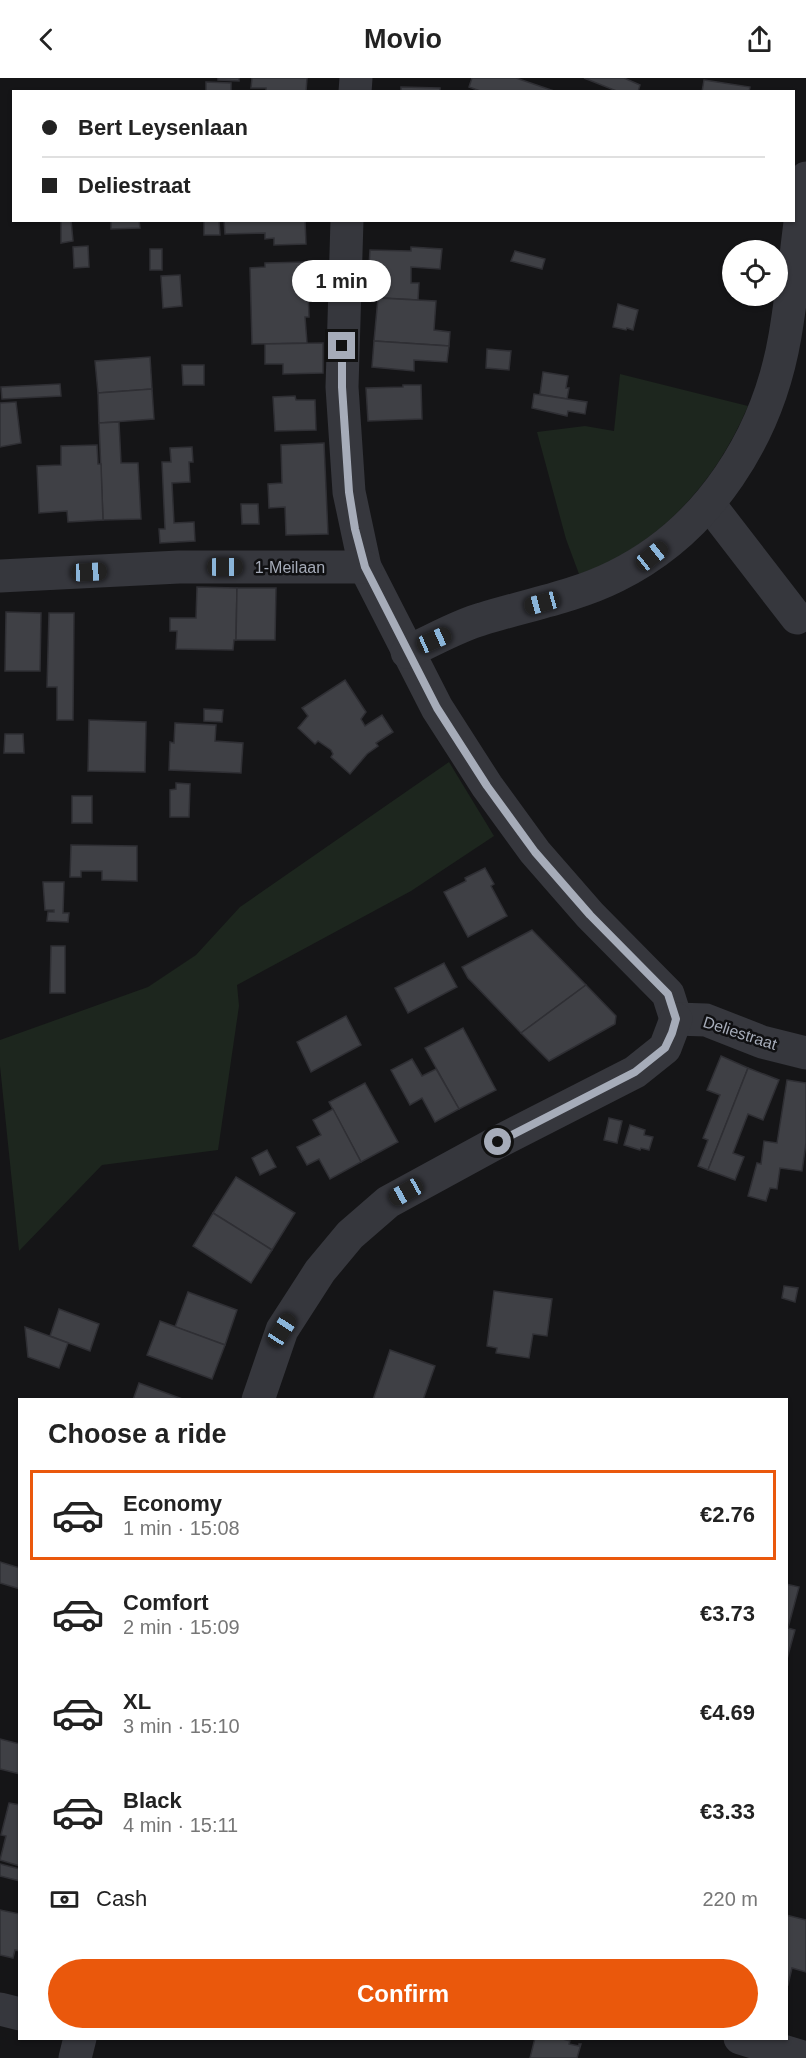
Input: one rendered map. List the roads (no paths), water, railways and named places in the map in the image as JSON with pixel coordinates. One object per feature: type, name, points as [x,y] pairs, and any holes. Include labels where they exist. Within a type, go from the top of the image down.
[{"type":"street","points":[[407,652],[479,620],[584,590],[616,576],[652,556],[709,504],[742,459],[795,339],[806,178]]},
{"type":"street","points":[[259,1398],[282,1330],[320,1271],[350,1234],[388,1202],[498,1142],[635,1072],[665,1048],[676,1019],[668,994],[590,915],[535,852],[487,786],[437,708],[365,567],[355,529],[349,492],[342,387],[347,222]]},
{"type":"street","points":[[709,504],[797,618]]},
{"type":"street","name":"1-Meilaan","points":[[0,576],[179,567],[365,567]]},
{"type":"street","name":"Deliestraat","points":[[676,1019],[706,1020],[762,1042],[806,1053]]},
{"type":"street","points":[[0,2009],[18,2014]]},
{"type":"street","points":[[75,2058],[80,2040]]},
{"type":"street","points":[[747,2040],[806,2058]]}]
